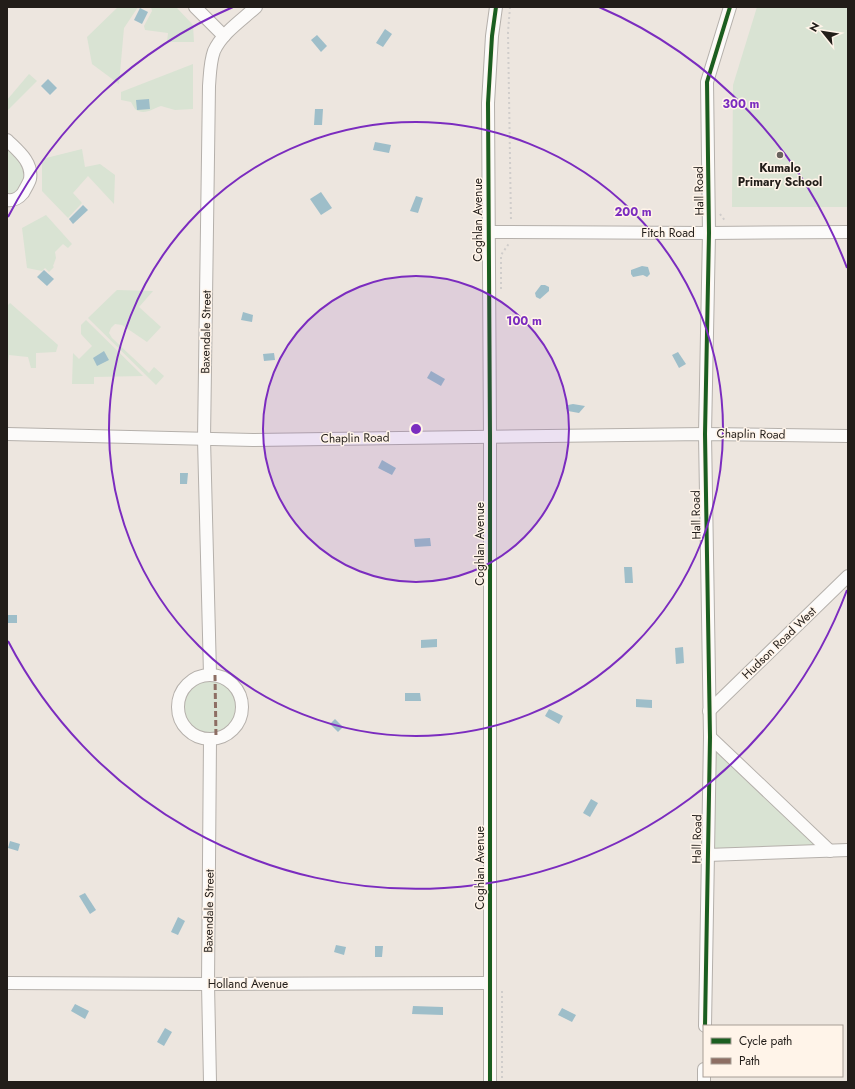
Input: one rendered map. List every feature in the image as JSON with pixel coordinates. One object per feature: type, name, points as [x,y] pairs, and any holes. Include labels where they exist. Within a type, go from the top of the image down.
[{"type":"street","points":[[194,7],[224,36]]},
{"type":"street","name":"Baxendale Street","points":[[210,674],[204,439],[210,68],[214,51],[224,36],[256,7]]},
{"type":"street","name":"Coghlan Avenue","points":[[490,1082],[490,436],[488,103],[492,36],[496,7]]},
{"type":"street","name":"Hall Road","points":[[705,1025],[710,737],[705,434],[709,233],[707,82],[730,7]]},
{"type":"street","points":[[7,140],[25,159],[30,170],[30,180],[21,195],[12,201],[7,200]]},
{"type":"street","name":"Fitch Road","points":[[488,232],[848,232]]},
{"type":"street","name":"Chaplin Road","points":[[7,434],[253,440],[705,434],[848,436]]},
{"type":"street","name":"Hudson Road West","points":[[709,711],[848,576]]},
{"type":"street","points":[[210,674],[222,677],[233,684],[240,694],[243,706],[240,719],[233,730],[223,737],[210,740],[198,737],[187,730],[180,720],[178,707],[180,695],[187,684],[197,677],[210,674]]},
{"type":"street","points":[[710,737],[830,851]]},
{"type":"street","name":"Baxendale Street","points":[[210,740],[208,984],[210,1082]]},
{"type":"street","points":[[707,855],[848,850]]},
{"type":"street","name":"Holland Avenue","points":[[7,983],[490,983]]},
{"type":"path","points":[[501,295],[501,256],[510,243],[511,232],[508,32],[510,7]]},
{"type":"path","points":[[718,212],[726,222]]},
{"type":"path","points":[[502,986],[502,1082]]},
{"type":"green space","points":[[118,7],[138,7],[124,28],[119,84],[92,64],[87,37]]},
{"type":"green space","points":[[151,7],[176,7],[193,25],[194,42],[167,42],[168,33],[145,30],[144,26],[152,11]]},
{"type":"green space","name":"Kumalo Primary School","points":[[757,7],[848,7],[848,207],[732,207],[733,85]]},
{"type":"green space","points":[[193,64],[193,109],[175,110],[161,106],[142,112],[135,109],[131,102],[121,100],[121,92]]},
{"type":"green space","points":[[29,74],[37,81],[7,111],[7,100]]},
{"type":"green space","points":[[7,146],[25,168],[24,179],[14,193],[7,193]]},
{"type":"green space","points":[[82,149],[85,167],[100,164],[115,175],[114,204],[88,176],[73,193],[82,203],[68,218],[42,191],[42,159]]},
{"type":"green space","points":[[46,215],[72,244],[68,248],[63,244],[55,252],[56,258],[54,267],[49,272],[45,268],[42,271],[27,268],[22,228]]},
{"type":"green space","points":[[117,290],[153,291],[139,307],[161,327],[147,342],[122,325],[115,324],[109,333],[112,338],[149,373],[154,367],[164,376],[156,385],[88,318]]},
{"type":"green space","points":[[10,303],[58,345],[56,352],[36,353],[36,368],[31,368],[28,357],[9,355],[7,374],[7,306]]},
{"type":"green space","points":[[86,320],[143,376],[94,377],[94,384],[72,384],[73,353],[79,359],[92,346],[81,334],[81,325]]},
{"type":"green space","points":[[210,675],[222,677],[233,684],[240,695],[242,707],[240,719],[233,730],[222,737],[210,739],[198,737],[187,730],[180,719],[178,707],[180,695],[187,684],[198,677]]},
{"type":"green space","points":[[712,743],[824,849],[709,853]]},
{"type":"water","points":[[140,8],[148,12],[142,24],[134,20]]},
{"type":"water","points":[[385,29],[392,34],[383,47],[376,43]]},
{"type":"water","points":[[317,35],[327,46],[321,52],[311,40]]},
{"type":"water","points":[[48,79],[57,88],[50,95],[41,86]]},
{"type":"water","points":[[149,99],[150,109],[137,110],[136,100]]},
{"type":"water","points":[[315,109],[323,109],[322,125],[314,125]]},
{"type":"water","points":[[375,142],[391,145],[389,153],[373,150]]},
{"type":"water","points":[[321,192],[332,208],[321,215],[310,199]]},
{"type":"water","points":[[416,196],[423,198],[418,213],[410,211]]},
{"type":"water","points":[[83,205],[88,210],[73,224],[69,219]]},
{"type":"water","points":[[642,266],[648,267],[650,274],[647,277],[643,275],[633,277],[631,270]]},
{"type":"water","points":[[44,270],[54,279],[47,286],[37,277]]},
{"type":"water","points":[[541,285],[549,287],[549,291],[540,299],[536,297],[535,293]]},
{"type":"water","points":[[243,312],[253,315],[252,322],[241,320]]},
{"type":"water","points":[[104,351],[109,360],[97,366],[93,358]]},
{"type":"water","points":[[678,352],[686,364],[679,368],[672,355]]},
{"type":"water","points":[[274,353],[275,360],[264,361],[263,354]]},
{"type":"water","points":[[431,371],[445,379],[441,386],[427,378]]},
{"type":"water","points":[[573,404],[585,406],[579,413],[568,411],[566,408],[568,405]]},
{"type":"water","points":[[382,460],[396,468],[392,475],[378,468]]},
{"type":"water","points":[[180,473],[188,473],[187,484],[180,484]]},
{"type":"water","points":[[430,538],[431,546],[415,547],[414,539]]},
{"type":"water","points":[[624,567],[632,567],[633,583],[625,583]]},
{"type":"water","points":[[7,615],[17,615],[17,623],[7,623]]},
{"type":"water","points":[[437,639],[437,647],[421,648],[421,640]]},
{"type":"water","points":[[683,647],[684,663],[676,664],[675,648]]},
{"type":"water","points":[[405,693],[420,693],[421,701],[405,701]]},
{"type":"water","points":[[636,699],[652,700],[652,708],[636,707]]},
{"type":"water","points":[[549,709],[563,716],[559,724],[545,716]]},
{"type":"water","points":[[335,719],[343,727],[338,732],[330,724]]},
{"type":"water","points":[[591,799],[598,803],[590,817],[583,813]]},
{"type":"water","points":[[10,841],[20,844],[18,851],[8,848]]},
{"type":"water","points":[[85,893],[96,910],[90,914],[79,896]]},
{"type":"water","points":[[178,917],[185,921],[178,935],[171,932]]},
{"type":"water","points":[[336,945],[346,947],[344,955],[334,952]]},
{"type":"water","points":[[375,946],[383,946],[382,957],[375,957]]},
{"type":"water","points":[[75,1004],[89,1011],[85,1019],[71,1011]]},
{"type":"water","points":[[413,1006],[443,1007],[443,1015],[412,1014]]},
{"type":"water","points":[[562,1008],[576,1015],[572,1022],[558,1015]]},
{"type":"water","points":[[165,1028],[172,1032],[164,1046],[157,1042]]},
{"type":"marked path","points":[[215,675],[216,738]]},
{"type":"cycle path","points":[[490,1082],[490,436],[488,103],[492,36],[496,7]]},
{"type":"cycle path","points":[[705,1025],[710,737],[705,434],[709,233],[707,82],[730,7]]},
{"type":"place","name":"Kumalo Primary School","points":[[780,155]]}]
